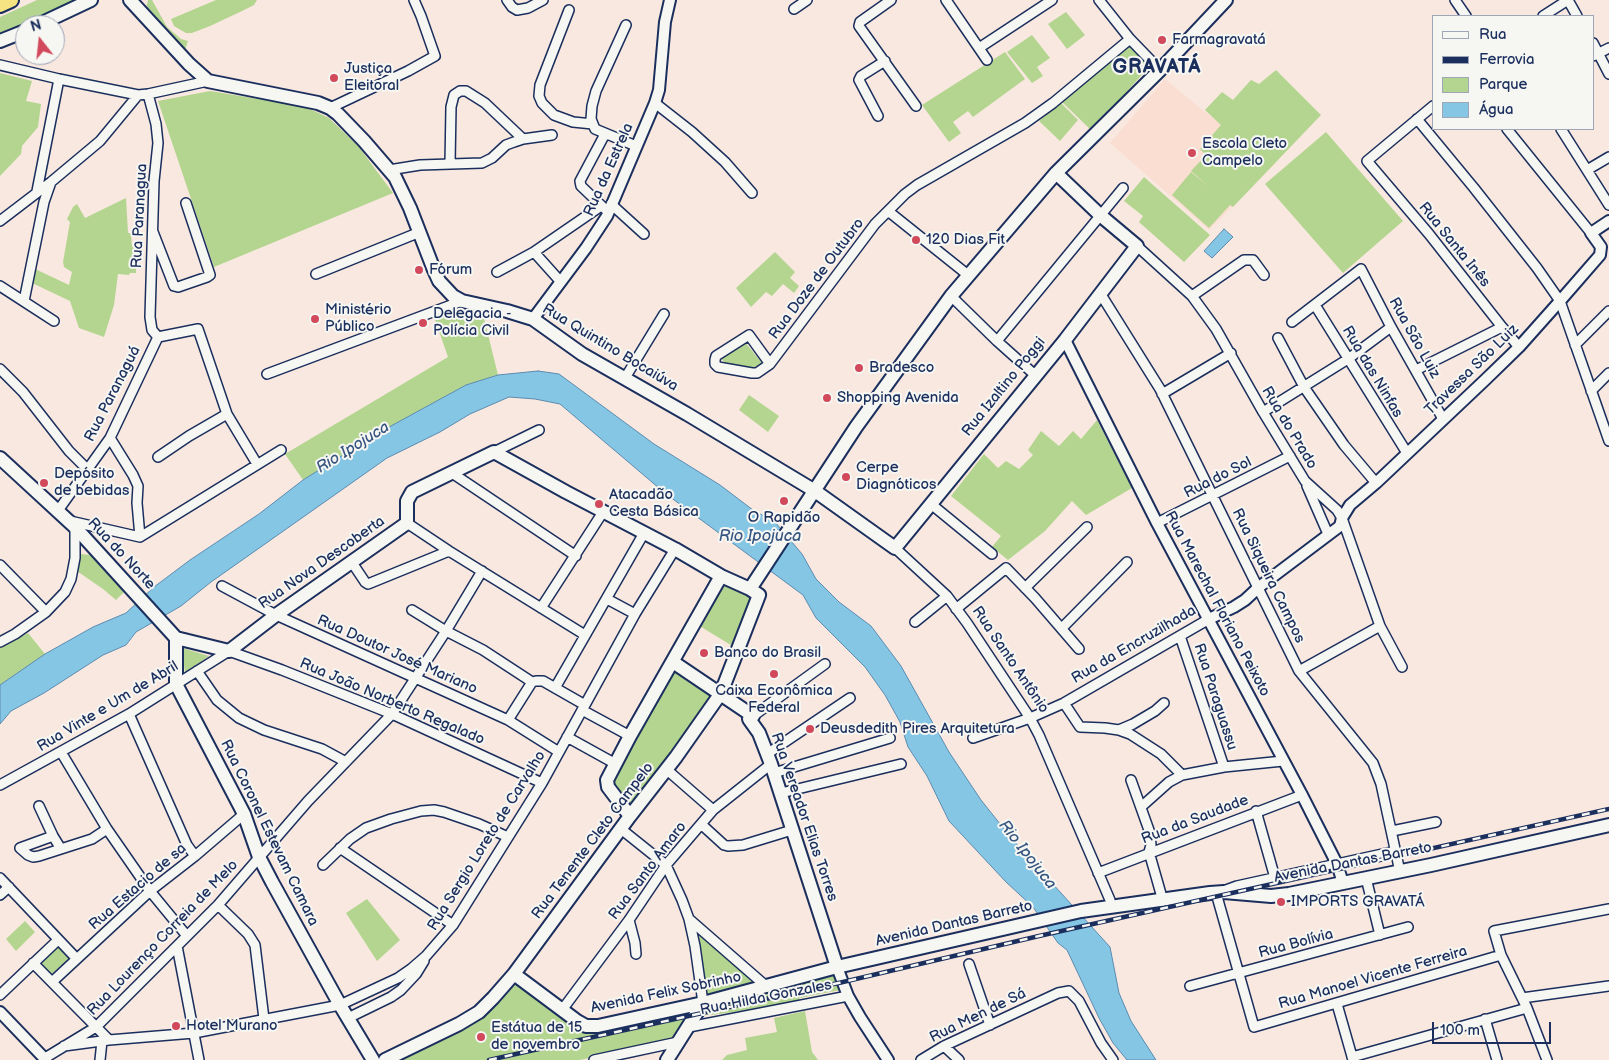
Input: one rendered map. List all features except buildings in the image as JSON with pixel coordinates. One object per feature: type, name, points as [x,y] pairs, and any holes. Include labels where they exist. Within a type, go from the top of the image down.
[{"type":"highway","points":[[0,5],[11,0]]},
{"type":"main road","points":[[59,15],[91,0]]},
{"type":"main road","points":[[130,0],[189,64],[208,81]]},
{"type":"main road","points":[[494,452],[675,549],[721,576],[753,585],[874,400],[951,296],[1056,173],[1160,70],[1226,0]]},
{"type":"main road","points":[[0,41],[15,35]]},
{"type":"main road","name":"Rua Quintino Bocaiúva","points":[[208,81],[318,103],[330,108],[364,141],[395,177],[410,208],[434,270],[447,291],[453,296],[462,301],[532,319],[582,354],[815,492]]},
{"type":"main road","points":[[1056,173],[1100,215],[1138,246]]},
{"type":"main road","name":"Rua Izaltino Poggi","points":[[895,548],[1065,340],[1138,246]]},
{"type":"main road","name":"Rua Nova Descoberta","points":[[228,651],[351,561],[407,524],[407,501],[412,492],[494,452]]},
{"type":"main road","name":"Rua do Norte","points":[[0,458],[66,520],[176,638]]},
{"type":"main road","name":"Rua Santo Antônio","points":[[815,492],[895,548]]},
{"type":"main road","points":[[630,816],[611,792],[607,780],[614,764],[721,576]]},
{"type":"main road","name":"Rua Tenente Cleto Campelo","points":[[384,1060],[459,1024],[479,1012],[514,974],[720,694],[760,598],[753,585]]},
{"type":"main road","points":[[176,638],[228,651]]},
{"type":"main road","name":"Rua Coronel Estevam Camara","points":[[176,638],[176,684],[244,814],[260,857],[340,1005],[373,1060]]},
{"type":"main road","points":[[672,662],[754,716]]},
{"type":"main road","name":"Rua Vereador Elias Torres","points":[[754,716],[749,719],[759,733],[781,792],[837,967]]},
{"type":"main road","name":"Avenida Dantas Barreto","points":[[837,967],[1081,911],[1220,892],[1270,896],[1289,894],[1400,872],[1609,825]]},
{"type":"main road","name":"Avenida Felix Sobrinho","points":[[514,974],[577,1021],[592,1026],[703,1003],[837,967]]},
{"type":"main road","points":[[665,1059],[703,1003]]},
{"type":"street","points":[[330,108],[435,56],[425,24],[414,0]]},
{"type":"street","points":[[507,0],[517,10],[528,8],[543,0]]},
{"type":"street","name":"Rua da Estrela","points":[[532,319],[602,225],[607,207],[655,103],[659,90],[664,22],[670,0]]},
{"type":"street","points":[[794,9],[807,0]]},
{"type":"street","points":[[892,0],[859,24],[916,106]]},
{"type":"street","points":[[979,48],[1052,0]]},
{"type":"street","points":[[1099,0],[1130,39],[1160,70]]},
{"type":"street","points":[[1456,0],[1465,15]]},
{"type":"street","points":[[1545,15],[1568,0],[1576,15]]},
{"type":"street","points":[[949,1],[987,60]]},
{"type":"street","points":[[569,10],[540,85],[539,96],[542,103],[554,115],[572,122],[593,124]]},
{"type":"street","points":[[626,25],[596,91],[591,112],[595,129],[636,146]]},
{"type":"street","name":"Rua Doze de Outubro","points":[[770,364],[749,335],[716,356],[715,360],[715,364],[718,367],[752,373],[757,373],[770,364],[875,224],[905,194],[917,185],[1030,120],[1130,39]]},
{"type":"street","points":[[1609,48],[1596,55],[1609,74]]},
{"type":"street","points":[[878,116],[859,80],[861,76],[884,60]]},
{"type":"street","points":[[0,65],[138,95],[208,81]]},
{"type":"street","points":[[38,191],[58,79]]},
{"type":"street","points":[[450,164],[451,107],[454,95],[460,91],[466,91],[485,104],[523,139]]},
{"type":"street","name":"Rua Paranagua","points":[[148,94],[156,124],[158,143],[154,181],[150,317],[152,330],[158,337]]},
{"type":"street","points":[[0,221],[51,182],[100,140],[138,95]]},
{"type":"street","points":[[655,103],[692,132],[725,162],[752,193]]},
{"type":"street","points":[[1432,107],[1417,120],[1532,261],[1560,302],[1608,437]]},
{"type":"street","name":"Rua Santa Inês","points":[[1417,120],[1367,161],[1519,347]]},
{"type":"street","points":[[1508,130],[1591,233],[1609,221]]},
{"type":"street","points":[[1561,130],[1609,206]]},
{"type":"street","points":[[605,134],[580,181],[581,186],[644,234]]},
{"type":"street","points":[[389,170],[420,165],[472,164],[486,161],[506,145],[523,139],[552,135]]},
{"type":"street","points":[[1587,170],[1609,157]]},
{"type":"street","points":[[24,301],[44,202],[51,182]]},
{"type":"street","points":[[997,341],[1123,188]]},
{"type":"street","points":[[152,229],[174,286],[178,287],[207,277],[210,272],[186,203]]},
{"type":"street","points":[[497,272],[534,252],[607,207]]},
{"type":"street","points":[[888,211],[968,275]]},
{"type":"street","points":[[316,274],[420,232]]},
{"type":"street","name":"Travessa São Luiz","points":[[1339,514],[1376,483],[1519,347],[1560,302],[1602,253],[1601,247],[1591,233]]},
{"type":"street","name":"Rua do Prado","points":[[1138,246],[1192,296],[1216,328],[1304,481],[1339,514],[1380,626],[1402,668]]},
{"type":"street","points":[[534,252],[560,281]]},
{"type":"street","points":[[1192,296],[1244,260],[1252,260],[1264,275]]},
{"type":"street","name":"Rua São Luiz","points":[[1315,305],[1361,269],[1443,419]]},
{"type":"street","points":[[1,289],[24,301],[54,321]]},
{"type":"street","name":"Rua Siqueira Campos","points":[[1100,293],[1162,394],[1300,672],[1373,763],[1381,784],[1400,872]]},
{"type":"street","points":[[951,296],[1035,375]]},
{"type":"street","points":[[267,374],[462,301]]},
{"type":"street","points":[[1292,322],[1315,305]]},
{"type":"street","name":"Rua das Ninfas","points":[[1315,305],[1406,453]]},
{"type":"street","points":[[1575,345],[1609,311]]},
{"type":"street","points":[[625,378],[664,314]]},
{"type":"street","points":[[1263,412],[1348,359],[1391,327]]},
{"type":"street","points":[[1416,370],[1502,327]]},
{"type":"street","points":[[158,337],[198,329],[228,414],[257,464]]},
{"type":"street","name":"Rua Paranaguá","points":[[66,520],[88,470],[110,438],[158,337]]},
{"type":"street","points":[[1278,338],[1304,387],[1344,445],[1376,483]]},
{"type":"street","name":"Rua Marechal Floriano Peixoto","points":[[1065,340],[1157,523],[1302,794],[1337,864],[1343,883]]},
{"type":"street","points":[[1162,394],[1231,353]]},
{"type":"street","points":[[0,369],[22,392],[69,452],[88,470]]},
{"type":"street","points":[[1591,391],[1609,373]]},
{"type":"street","points":[[158,457],[228,414]]},
{"type":"street","points":[[494,452],[539,430]]},
{"type":"street","points":[[110,438],[129,467],[138,486],[137,502],[140,537]]},
{"type":"street","points":[[0,642],[46,612],[65,592],[71,579],[75,558],[66,520],[140,537],[281,450]]},
{"type":"street","name":"Rua do Sol","points":[[1157,523],[1290,456]]},
{"type":"street","points":[[452,473],[576,556]]},
{"type":"street","points":[[1304,481],[1328,534]]},
{"type":"street","points":[[931,504],[992,554]]},
{"type":"street","points":[[541,608],[603,512]]},
{"type":"street","points":[[1321,515],[1339,514]]},
{"type":"street","name":"Rua da Encruzilhada","points":[[973,738],[1030,718],[1064,703],[1209,619],[1240,604],[1259,587],[1328,534],[1335,531],[1340,526],[1339,514]]},
{"type":"street","points":[[407,524],[585,635]]},
{"type":"street","points":[[1025,588],[1087,528]]},
{"type":"street","points":[[555,688],[644,533]]},
{"type":"street","name":"Rua Santo Antônio","points":[[895,548],[947,596],[1030,718],[1110,900]]},
{"type":"street","name":"Rua Sergio Loreto de Carvalho","points":[[64,1046],[194,1033],[340,1005],[398,978],[411,969],[426,956],[453,924],[542,783],[635,614],[675,549]]},
{"type":"street","points":[[351,561],[366,584],[449,551]]},
{"type":"street","points":[[1062,628],[1127,562]]},
{"type":"street","points":[[0,565],[46,612]]},
{"type":"street","points":[[956,609],[1006,568],[1078,648]]},
{"type":"street","name":"Rua Lourenço Correia de Melo","points":[[46,1059],[96,1027],[218,905],[308,801],[392,714],[446,632],[482,571]]},
{"type":"street","name":"Rua Doutor José Mariano","points":[[222,586],[276,615],[508,720],[559,752]]},
{"type":"street","points":[[915,622],[947,596]]},
{"type":"street","points":[[607,599],[635,614]]},
{"type":"street","points":[[412,610],[446,632],[483,650],[532,682],[543,681],[630,736]]},
{"type":"street","points":[[1300,672],[1380,626]]},
{"type":"street","name":"Rua Paraguassu","points":[[1180,636],[1224,767]]},
{"type":"street","name":"Rua Vinte e Um de Abril","points":[[0,785],[129,714],[228,651]]},
{"type":"street","name":"Rua João Norberto Regalado","points":[[228,651],[282,670],[392,714],[542,783]]},
{"type":"street","points":[[754,716],[825,664]]},
{"type":"street","points":[[197,671],[217,700],[239,718],[264,730],[322,749],[346,762]]},
{"type":"street","points":[[508,720],[532,682]]},
{"type":"street","name":"Rua Santo Amaro","points":[[562,1010],[629,920],[666,865],[713,810],[850,698]]},
{"type":"street","points":[[1064,703],[1080,727],[1105,728],[1130,734],[1155,750],[1182,775]]},
{"type":"street","points":[[1119,730],[1150,714],[1164,703]]},
{"type":"street","points":[[129,714],[187,845],[195,856]]},
{"type":"street","points":[[567,737],[614,764]]},
{"type":"street","points":[[771,764],[890,738]]},
{"type":"street","points":[[61,752],[108,829],[150,891],[187,936]]},
{"type":"street","points":[[1141,807],[1170,782],[1182,775],[1224,767],[1283,761]]},
{"type":"street","points":[[781,792],[901,764]]},
{"type":"street","points":[[666,769],[713,810]]},
{"type":"street","points":[[1131,780],[1151,838],[1149,852],[1163,901]]},
{"type":"street","name":"Rua da Saudade","points":[[1098,872],[1302,794]]},
{"type":"street","points":[[39,806],[61,849]]},
{"type":"street","points":[[323,865],[340,848],[366,828],[401,816],[428,810],[440,811],[479,824],[508,837]]},
{"type":"street","points":[[1256,811],[1275,878]]},
{"type":"street","name":"Rua Estacio de sa","points":[[52,982],[150,891],[244,814]]},
{"type":"street","points":[[1392,831],[1436,822]]},
{"type":"street","points":[[701,824],[718,840],[728,846],[743,845],[792,830]]},
{"type":"street","points":[[53,836],[20,848],[33,857],[92,839],[108,829]]},
{"type":"street","points":[[621,829],[666,865],[689,919],[703,1003]]},
{"type":"street","points":[[340,848],[453,924]]},
{"type":"street","points":[[1239,974],[1220,892],[1230,888],[1396,851]]},
{"type":"street","points":[[0,878],[76,958]]},
{"type":"street","points":[[1366,878],[1380,935]]},
{"type":"street","points":[[0,895],[9,887]]},
{"type":"street","points":[[218,905],[248,934],[255,945],[264,1019]]},
{"type":"street","points":[[1547,1060],[1527,1008],[1501,955],[1494,931],[1609,909]]},
{"type":"street","points":[[689,919],[767,987]]},
{"type":"street","points":[[629,920],[636,954]]},
{"type":"street","name":"Rua Bolívia","points":[[1190,986],[1408,927]]},
{"type":"street","points":[[0,995],[58,940]]},
{"type":"street","points":[[177,946],[199,1060]]},
{"type":"street","name":"Rua Manoel Vicente Ferreira","points":[[1239,974],[1254,1028],[1501,955]]},
{"type":"street","name":"Rua Sergio Loreto de Carvalho","points":[[348,1018],[401,990],[416,974],[426,956]]},
{"type":"street","points":[[34,963],[96,1027],[105,1041],[100,1060]]},
{"type":"street","points":[[970,964],[990,1025]]},
{"type":"street","points":[[837,967],[848,996],[888,1060]]},
{"type":"street","points":[[1522,998],[1609,986]]},
{"type":"street","name":"Rua Men de Sá","points":[[921,1060],[944,1046],[1047,998],[1064,991],[1069,991],[1073,994],[1113,1060]]},
{"type":"street","name":"Rua Hilda Gonzales","points":[[689,1026],[848,996]]},
{"type":"street","points":[[1337,1004],[1353,1058],[1527,1008]]},
{"type":"street","points":[[0,1012],[46,1059]]},
{"type":"street","points":[[1485,1019],[1497,1060]]},
{"type":"street","points":[[594,1060],[678,1042]]},
{"type":"street","points":[[944,1046],[959,1060]]},
{"type":"shaded area","name":"Escola Cleto Campelo","points":[[1165,79],[1200,108],[1275,164],[1209,230],[1110,143]]},
{"type":"green space","points":[[37,0],[76,0],[42,15],[15,15],[15,27],[0,34],[0,17]]},
{"type":"green space","points":[[148,0],[152,0],[167,27],[181,39],[188,41],[185,50],[146,9]]},
{"type":"green space","points":[[216,0],[257,0],[254,5],[192,33],[186,33],[174,26],[171,19]]},
{"type":"green space","points":[[1066,12],[1085,35],[1067,49],[1048,24]]},
{"type":"green space","points":[[1032,35],[1050,58],[1037,67],[1043,76],[1032,83],[1007,52]]},
{"type":"green space","points":[[1129,43],[1147,61],[1141,65],[1146,70],[1092,131],[1061,101]]},
{"type":"green space","points":[[1005,52],[1025,79],[973,117],[968,111],[953,122],[961,133],[949,142],[922,105]]},
{"type":"green space","points":[[1276,70],[1321,115],[1233,207],[1230,205],[1209,228],[1172,195],[1191,172],[1209,187],[1191,171],[1206,155],[1200,149],[1221,125],[1205,110],[1222,92],[1233,100],[1251,80],[1259,84]]},
{"type":"green space","points":[[0,73],[32,81],[26,101],[41,104],[38,127],[22,146],[21,154],[0,176]]},
{"type":"green space","points":[[210,91],[306,107],[329,118],[358,146],[393,193],[214,267],[158,101]]},
{"type":"green space","points":[[1061,103],[1078,120],[1060,141],[1039,121]]},
{"type":"green space","points":[[1326,132],[1403,221],[1343,273],[1265,184]]},
{"type":"green space","points":[[1144,177],[1210,235],[1184,262],[1139,222],[1143,216],[1124,201]]},
{"type":"green space","points":[[126,198],[128,233],[131,233],[132,247],[136,247],[136,273],[130,273],[129,275],[118,274],[114,305],[104,337],[79,328],[70,301],[30,282],[33,268],[69,285],[72,272],[64,267],[63,262],[70,222],[67,219],[73,207],[77,204],[85,218]]},
{"type":"green space","points":[[775,252],[795,272],[790,278],[799,286],[794,293],[783,284],[772,296],[766,292],[751,307],[736,288]]},
{"type":"green space","points":[[461,305],[483,314],[498,375],[466,385],[380,432],[303,480],[285,454],[448,357],[433,314]]},
{"type":"green space","points":[[745,342],[762,363],[750,370],[727,366],[721,358]]},
{"type":"green space","points":[[749,395],[779,416],[768,432],[739,410]]},
{"type":"green space","points":[[1097,420],[1132,488],[1086,515],[1072,501],[1045,531],[1008,560],[992,547],[1001,536],[951,496],[984,454],[998,468],[1006,461],[1019,469],[1033,455],[1028,450],[1041,431],[1059,446],[1073,431],[1081,439]]},
{"type":"green space","points":[[81,554],[91,555],[125,591],[116,600],[74,569],[75,563]]},
{"type":"green space","points":[[723,581],[756,598],[734,647],[698,625]]},
{"type":"green space","points":[[28,633],[45,654],[0,685],[0,648]]},
{"type":"green space","points":[[182,648],[209,656],[185,673]]},
{"type":"green space","points":[[674,669],[714,695],[630,809],[614,787],[612,781]]},
{"type":"green space","points":[[367,899],[400,940],[377,961],[346,913]]},
{"type":"green space","points":[[25,921],[35,932],[16,951],[6,939]]},
{"type":"green space","points":[[693,927],[759,984],[705,998]]},
{"type":"green space","points":[[57,944],[71,957],[50,975],[38,962]]},
{"type":"green space","points":[[834,973],[840,990],[800,998],[797,1002],[758,1009],[711,1015],[702,1013],[703,1009]]},
{"type":"green space","points":[[517,981],[581,1031],[681,1010],[685,1013],[688,1020],[671,1041],[580,1060],[395,1060],[482,1015]]},
{"type":"green space","points":[[805,1011],[812,1052],[818,1060],[722,1060],[727,1055],[747,1050],[745,1038],[777,1032],[774,1018]]},
{"type":"water","points":[[1224,229],[1233,237],[1212,258],[1204,251]]},
{"type":"water","name":"Rio Ipojuca","points":[[538,371],[559,374],[654,444],[720,485],[753,510],[775,522],[802,554],[816,579],[839,602],[871,626],[901,666],[949,752],[981,800],[1012,839],[1110,947],[1119,993],[1131,1021],[1156,1060],[1127,1060],[1113,1043],[1067,950],[1058,943],[1033,907],[1006,882],[949,821],[927,776],[908,747],[900,722],[885,695],[865,667],[816,618],[803,595],[666,494],[560,404],[535,399],[509,397],[470,414],[440,432],[387,458],[211,582],[181,606],[136,632],[126,645],[103,655],[44,693],[11,711],[0,724],[0,685],[45,654],[93,627],[126,613],[154,587],[190,560],[259,514],[303,480],[380,432],[466,385],[498,375]]},
{"type":"railway","points":[[489,1060],[1609,809]]},
{"type":"place","name":"Farmagravatá","points":[[1162,40]]},
{"type":"place","name":"Justiça Eleitoral","points":[[334,78]]},
{"type":"place","name":"Escola Cleto Campelo","points":[[1192,153]]},
{"type":"place","name":"120 Dias Fit","points":[[916,240]]},
{"type":"place","name":"Fórum","points":[[419,270]]},
{"type":"place","name":"Ministério Público","points":[[315,319]]},
{"type":"place","name":"Delegacia - Polícia Civil","points":[[423,323]]},
{"type":"place","name":"Bradesco","points":[[859,368]]},
{"type":"place","name":"Shopping Avenida","points":[[827,398]]},
{"type":"place","name":"Cerpe Diagnóticos","points":[[846,477]]},
{"type":"place","name":"Depósito de bebidas","points":[[44,483]]},
{"type":"place","name":"O Rapidão","points":[[784,501]]},
{"type":"place","name":"Atacadão Cesta Básica","points":[[599,504]]},
{"type":"place","name":"Banco do Brasil","points":[[704,653]]},
{"type":"place","name":"Caixa Econômica Federal","points":[[774,674]]},
{"type":"place","name":"Deusdedith Pires Arquitetura","points":[[810,729]]},
{"type":"place","name":"IMPORTS GRAVATÁ","points":[[1281,902]]},
{"type":"place","name":"Hotel Murano","points":[[176,1026]]},
{"type":"place","name":"Estátua de 15 de novembro","points":[[481,1037]]},
{"type":"district","name":"GRAVATÁ","points":[[1157,68]]}]
